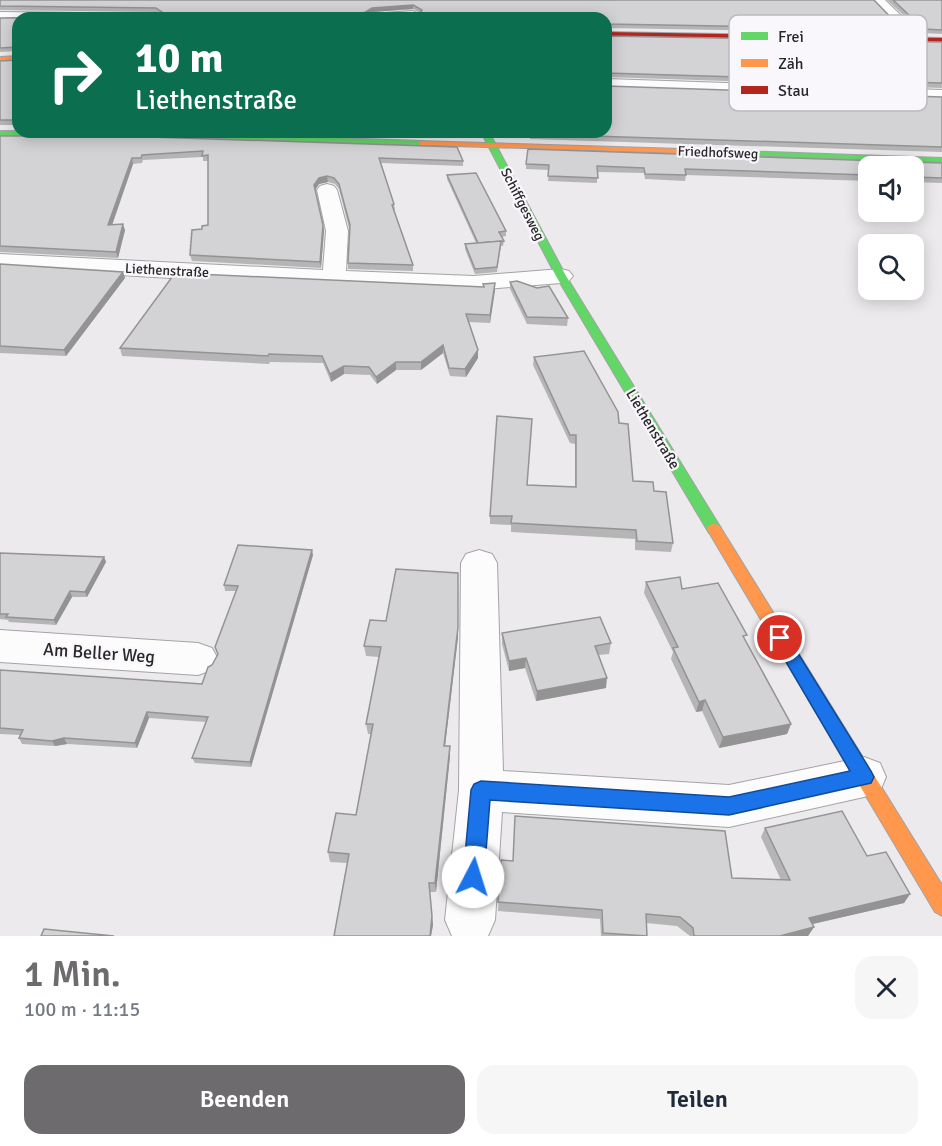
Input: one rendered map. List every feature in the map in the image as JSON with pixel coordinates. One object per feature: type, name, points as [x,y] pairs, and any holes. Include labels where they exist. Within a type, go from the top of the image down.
[{"type":"street","points":[[878,0],[893,15]]},
{"type":"street","points":[[2,9],[47,12]]},
{"type":"street","points":[[612,34],[729,36]]},
{"type":"street","points":[[612,84],[729,88]]},
{"type":"street","points":[[927,95],[942,95]]},
{"type":"street","name":"Friedhofsweg","points":[[290,138],[942,160]]},
{"type":"street","name":"Schiffgesweg","points":[[489,138],[561,276]]},
{"type":"street","points":[[327,190],[337,231],[334,277]]},
{"type":"street","name":"Liethenstraße","points":[[0,261],[188,272],[474,284],[561,276],[942,905]]},
{"type":"street","points":[[470,920],[481,790],[479,563]]},
{"type":"street","name":"Am Beller Weg","points":[[0,646],[198,659]]},
{"type":"street","points":[[481,790],[729,806],[864,777]]},
{"type":"building","points":[[0,0],[874,0],[888,15],[729,15],[729,26],[612,24],[612,12],[421,12],[422,10],[413,5],[372,8],[365,12],[162,12],[156,8],[0,6]]},
{"type":"building","points":[[893,0],[942,0],[942,30],[927,29],[927,15],[909,15]]},
{"type":"building","points":[[0,18],[12,18],[12,47],[0,48]]},
{"type":"building","points":[[612,36],[729,38],[729,77],[612,73]]},
{"type":"building","points":[[927,42],[942,42],[942,83],[927,83]]},
{"type":"building","points":[[12,60],[12,120],[0,120],[0,61]]},
{"type":"building","points":[[612,86],[729,90],[729,111],[927,111],[927,97],[942,97],[942,147],[612,137]]},
{"type":"building","points":[[0,136],[12,136],[12,138],[181,138],[457,147],[463,161],[379,158],[394,204],[392,205],[413,265],[348,263],[350,225],[339,184],[334,178],[327,176],[319,178],[314,185],[323,225],[320,262],[190,255],[192,230],[202,229],[202,226],[208,225],[208,155],[202,156],[203,151],[142,155],[141,158],[132,158],[108,225],[123,224],[116,252],[0,246]]},
{"type":"building","points":[[528,149],[858,160],[858,175],[685,169],[686,175],[645,174],[644,168],[597,166],[598,178],[548,176],[549,165],[526,164]]},
{"type":"building","points":[[924,162],[942,163],[942,178],[924,177]]},
{"type":"building","points":[[476,173],[506,231],[499,232],[504,241],[478,243],[447,175]]},
{"type":"building","points":[[501,241],[497,267],[475,269],[465,244]]},
{"type":"building","points":[[0,264],[123,272],[64,350],[0,346]]},
{"type":"building","points":[[175,273],[484,287],[483,284],[495,283],[490,315],[466,314],[478,350],[465,369],[449,368],[443,345],[421,362],[396,362],[376,377],[369,367],[344,366],[330,374],[322,356],[269,354],[268,356],[120,348]]},
{"type":"building","points":[[517,281],[537,288],[549,286],[568,318],[527,317],[510,282]]},
{"type":"building","points":[[584,351],[618,412],[619,423],[628,424],[633,481],[653,482],[654,491],[666,492],[673,543],[637,541],[636,530],[511,523],[512,516],[490,516],[497,416],[532,419],[527,485],[576,487],[576,435],[570,435],[534,357]]},
{"type":"building","points":[[238,545],[312,550],[250,762],[192,758],[208,717],[147,712],[135,743],[64,738],[52,741],[19,738],[23,730],[0,728],[0,670],[202,684],[208,667],[212,665],[218,654],[215,647],[238,586],[224,585]]},
{"type":"building","points":[[0,553],[104,557],[85,592],[70,591],[54,620],[6,617],[8,614],[0,614]]},
{"type":"building","points":[[396,569],[458,573],[458,627],[444,746],[450,746],[435,883],[429,883],[432,916],[430,936],[334,936],[349,854],[328,852],[336,813],[356,815],[373,724],[366,724],[381,647],[364,646],[370,620],[386,621]]},
{"type":"building","points":[[680,577],[682,589],[718,583],[747,635],[743,636],[791,724],[723,737],[705,700],[699,702],[673,648],[678,647],[646,582]]},
{"type":"building","points":[[600,617],[611,643],[595,646],[607,678],[537,691],[526,658],[509,661],[502,633]]},
{"type":"building","points":[[842,811],[867,856],[886,852],[910,894],[809,918],[814,927],[780,936],[694,936],[693,928],[680,917],[646,914],[647,936],[603,933],[602,910],[498,902],[501,860],[513,861],[515,816],[725,831],[732,878],[790,880],[765,828]]},
{"type":"building","points":[[44,929],[114,936],[41,936]]},
{"type":"traffic: fast","points":[[0,133],[12,133]]},
{"type":"traffic: fast","points":[[272,138],[423,143]]},
{"type":"traffic: fast","points":[[488,138],[561,276],[714,529]]},
{"type":"traffic: fast","points":[[683,151],[942,160]]},
{"type":"traffic: slow","points":[[0,59],[12,58]]},
{"type":"traffic: slow","points":[[423,143],[683,151]]},
{"type":"traffic: slow","points":[[714,529],[942,905]]},
{"type":"traffic: jam","points":[[612,34],[729,36]]},
{"type":"traffic: jam","points":[[927,40],[942,40]]},
{"type":"route","points":[[473,877],[481,790],[729,806],[864,777],[780,638]]}]
